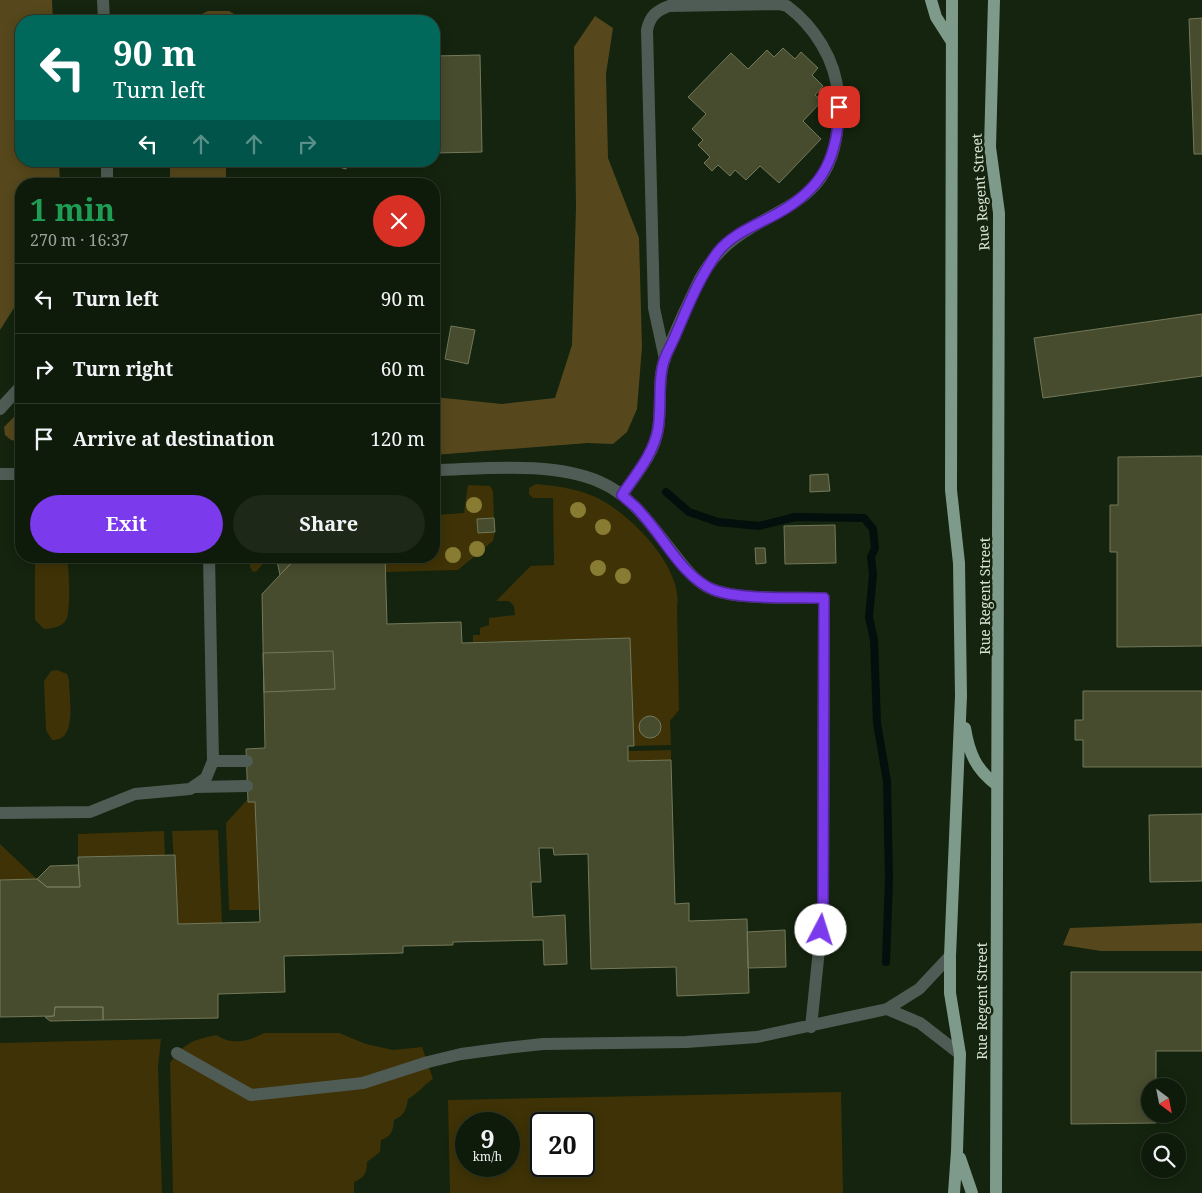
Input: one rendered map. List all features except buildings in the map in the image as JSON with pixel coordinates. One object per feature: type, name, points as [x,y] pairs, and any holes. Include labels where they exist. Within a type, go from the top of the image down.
[{"type":"main road","points":[[931,0],[936,17],[952,42]]},
{"type":"main road","name":"Rue Regent Street","points":[[952,0],[951,490],[959,563],[961,696],[950,993],[960,1054],[957,1151]]},
{"type":"main road","name":"Rue Regent Street","points":[[994,0],[990,147],[999,213],[996,1193]]},
{"type":"main road","points":[[993,39],[1003,0]]},
{"type":"main road","points":[[961,696],[967,743],[975,764],[982,774],[997,784]]},
{"type":"main road","points":[[954,1193],[957,1151]]},
{"type":"main road","points":[[957,1151],[972,1193]]},
{"type":"lane","points":[[103,0],[104,15]]},
{"type":"lane","points":[[622,495],[654,445],[658,429],[664,359],[654,308],[647,30],[649,20],[654,14],[669,6],[778,4],[787,6],[826,50],[832,62],[838,86],[839,107],[838,127],[832,159],[824,174],[801,199],[787,209],[749,228],[718,252],[698,282],[664,359]]},
{"type":"lane","points":[[0,409],[15,393]]},
{"type":"lane","points":[[440,470],[508,469],[575,474],[600,482],[622,495],[641,512],[687,570],[701,583],[715,590],[762,596],[824,598],[823,911],[811,1027]]},
{"type":"lane","points":[[0,474],[15,474]]},
{"type":"lane","points":[[194,787],[206,778],[213,761],[209,563]]},
{"type":"lane","points":[[213,761],[247,761]]},
{"type":"lane","points":[[0,813],[90,812],[135,794],[179,792],[194,787],[247,786]]},
{"type":"lane","points":[[177,1053],[251,1095],[363,1082],[461,1054],[506,1048],[542,1044],[686,1042],[756,1037],[811,1027],[887,1009],[919,989],[950,956]]},
{"type":"lane","points":[[887,1009],[920,1023],[960,1054]]},
{"type":"shaded area","points":[[0,0],[52,0],[53,15],[15,15],[15,167],[59,167],[60,178],[15,178],[15,306],[0,330]]},
{"type":"shaded area","points":[[208,11],[229,11],[236,15],[200,15]]},
{"type":"shaded area","points":[[595,16],[613,28],[606,74],[608,158],[639,238],[642,347],[637,409],[627,432],[613,444],[588,443],[440,455],[440,398],[502,404],[555,398],[572,345],[576,207],[574,47]]},
{"type":"shaded area","points":[[170,167],[226,167],[226,178],[170,178]]},
{"type":"shaded area","points":[[15,416],[15,441],[5,435],[4,427]]},
{"type":"shaded area","points":[[536,484],[579,491],[607,503],[636,527],[650,542],[672,575],[677,591],[679,710],[670,721],[671,745],[634,746],[629,638],[473,642],[473,635],[480,635],[480,628],[489,625],[489,618],[515,615],[514,606],[509,601],[496,601],[531,566],[554,565],[553,498],[533,498],[529,494],[529,488]]},
{"type":"shaded area","points":[[468,485],[490,486],[493,491],[494,518],[477,520],[478,533],[495,532],[493,541],[458,570],[385,572],[385,563],[440,563],[440,515],[464,513]]},
{"type":"shaded area","points":[[35,563],[68,563],[69,608],[66,620],[62,625],[44,629],[35,620]]},
{"type":"shaded area","points":[[250,563],[263,563],[257,571],[253,572]]},
{"type":"shaded area","points":[[57,670],[67,674],[69,680],[70,717],[66,734],[60,739],[52,740],[46,730],[44,681],[51,671]]},
{"type":"shaded area","points":[[671,750],[671,760],[628,761],[628,751]]},
{"type":"shaded area","points":[[247,800],[248,802],[255,802],[259,910],[229,910],[226,823]]},
{"type":"shaded area","points":[[218,830],[222,923],[178,924],[172,831]]},
{"type":"shaded area","points":[[164,831],[165,855],[78,857],[78,834]]},
{"type":"shaded area","points":[[0,844],[37,879],[0,880]]},
{"type":"shaded area","points":[[1202,923],[1202,951],[1101,951],[1063,945],[1070,928]]},
{"type":"shaded area","points":[[264,1033],[339,1033],[366,1044],[393,1050],[422,1047],[433,1079],[408,1099],[404,1112],[394,1120],[391,1133],[388,1137],[381,1140],[380,1152],[367,1162],[365,1174],[354,1182],[354,1193],[173,1193],[170,1063],[189,1043],[201,1039],[216,1035],[228,1040],[240,1041],[252,1039]]},
{"type":"shaded area","points":[[161,1039],[158,1068],[162,1193],[0,1193],[0,1043]]},
{"type":"shaded area","points":[[841,1092],[843,1193],[450,1193],[448,1100]]},
{"type":"waterway","points":[[666,492],[689,512],[718,522],[759,526],[795,517],[864,518],[873,529],[875,548],[871,557],[873,574],[869,617],[874,640],[877,723],[887,781],[889,879],[886,962]]},
{"type":"route","points":[[821,930],[823,911],[824,598],[734,594],[715,590],[701,583],[687,570],[641,512],[622,495],[654,445],[658,429],[664,359],[676,336],[698,282],[718,252],[732,239],[749,228],[787,209],[813,188],[824,174],[832,159],[836,144],[839,107]]}]
